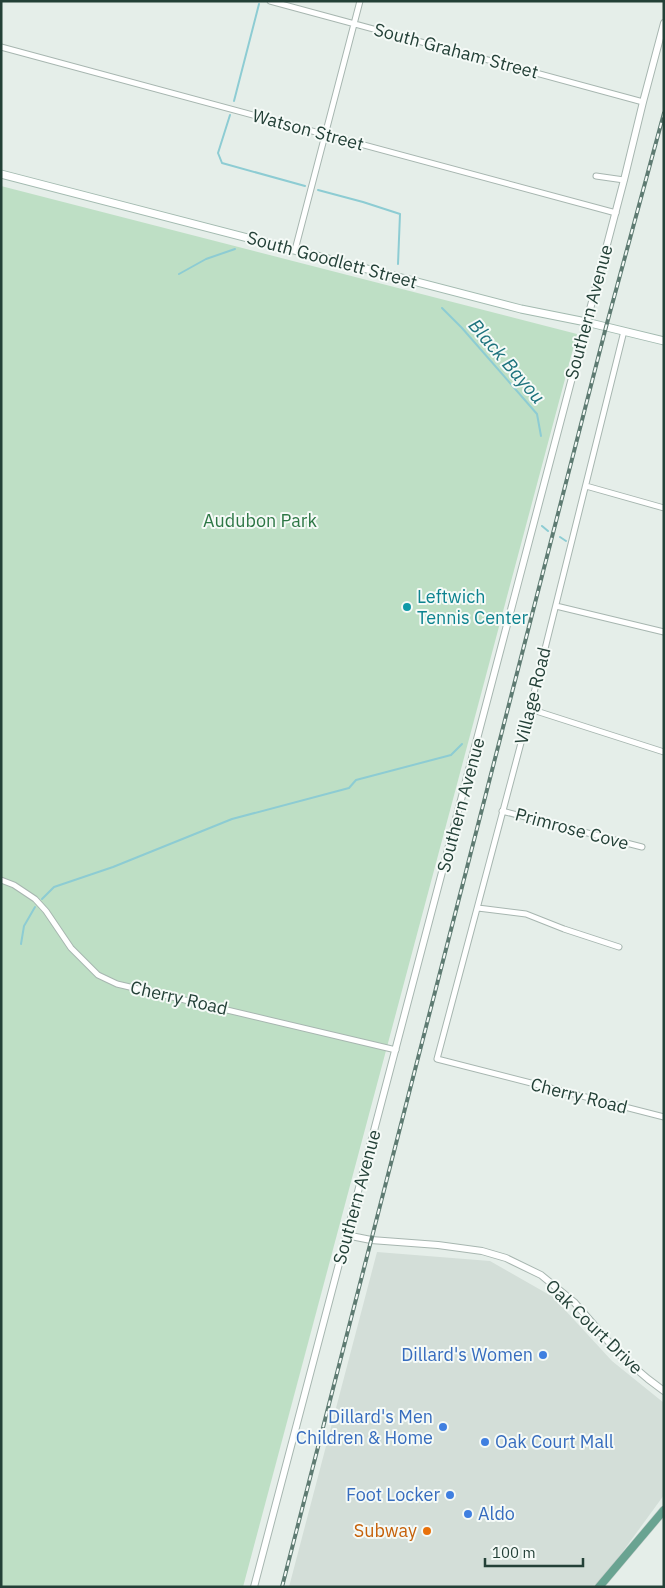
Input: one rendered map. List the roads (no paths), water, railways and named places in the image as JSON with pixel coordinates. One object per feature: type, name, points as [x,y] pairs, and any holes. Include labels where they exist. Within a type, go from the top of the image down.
[{"type":"main road","name":"South Goodlett Street","points":[[1,174],[521,310],[586,322],[664,341]]},
{"type":"main road","points":[[599,1587],[664,1510]]},
{"type":"street","name":"South Graham Street","points":[[270,1],[643,102]]},
{"type":"street","points":[[295,250],[360,1]]},
{"type":"street","name":"Southern Avenue","points":[[254,1587],[616,213],[664,23]]},
{"type":"street","name":"Watson Street","points":[[1,47],[616,213]]},
{"type":"street","points":[[596,176],[624,180]]},
{"type":"street","name":"Village Road","points":[[436,1060],[530,710],[624,331]]},
{"type":"street","points":[[586,486],[664,508]]},
{"type":"street","points":[[556,606],[664,632]]},
{"type":"street","points":[[530,710],[664,752]]},
{"type":"street","name":"Primrose Cove","points":[[502,810],[642,848]]},
{"type":"street","name":"Cherry Road","points":[[1,880],[14,885],[35,899],[46,911],[71,948],[98,976],[117,984],[396,1050]]},
{"type":"street","points":[[478,908],[526,914],[619,947]]},
{"type":"street","name":"Cherry Road","points":[[436,1060],[664,1117]]},
{"type":"street","name":"Oak Court Drive","points":[[346,1235],[371,1240],[438,1245],[482,1251],[506,1258],[540,1275],[574,1302],[621,1356],[664,1391]]},
{"type":"waterway","name":"Black Bayou","points":[[234,101],[259,4]]},
{"type":"waterway","name":"Black Bayou","points":[[230,115],[218,153],[222,163],[305,186]]},
{"type":"waterway","name":"Black Bayou","points":[[318,190],[400,214],[398,264]]},
{"type":"waterway","points":[[179,274],[206,259],[235,249]]},
{"type":"waterway","name":"Black Bayou","points":[[442,308],[462,328],[537,414],[541,436]]},
{"type":"waterway","name":"Black Bayou","points":[[542,526],[548,531]]},
{"type":"waterway","name":"Black Bayou","points":[[560,537],[566,541]]},
{"type":"waterway","points":[[42,899],[54,887],[113,867],[232,819],[349,788],[356,780],[451,755],[462,744]]},
{"type":"waterway","points":[[21,944],[24,926],[35,907]]},
{"type":"railway","points":[[282,1587],[606,327],[664,113]]},
{"type":"place","name":"Leftwich Tennis Center","points":[[407,607]]},
{"type":"place","name":"Dillard's Women","points":[[543,1355]]},
{"type":"place","name":"Dillard's Men Children & Home","points":[[443,1427]]},
{"type":"place","name":"Oak Court Mall","points":[[485,1442]]},
{"type":"place","name":"Foot Locker","points":[[450,1495]]},
{"type":"place","name":"Aldo","points":[[468,1514]]},
{"type":"place","name":"Subway","points":[[427,1531]]},
{"type":"park label","name":"Audubon Park","points":[[260,521]]}]
